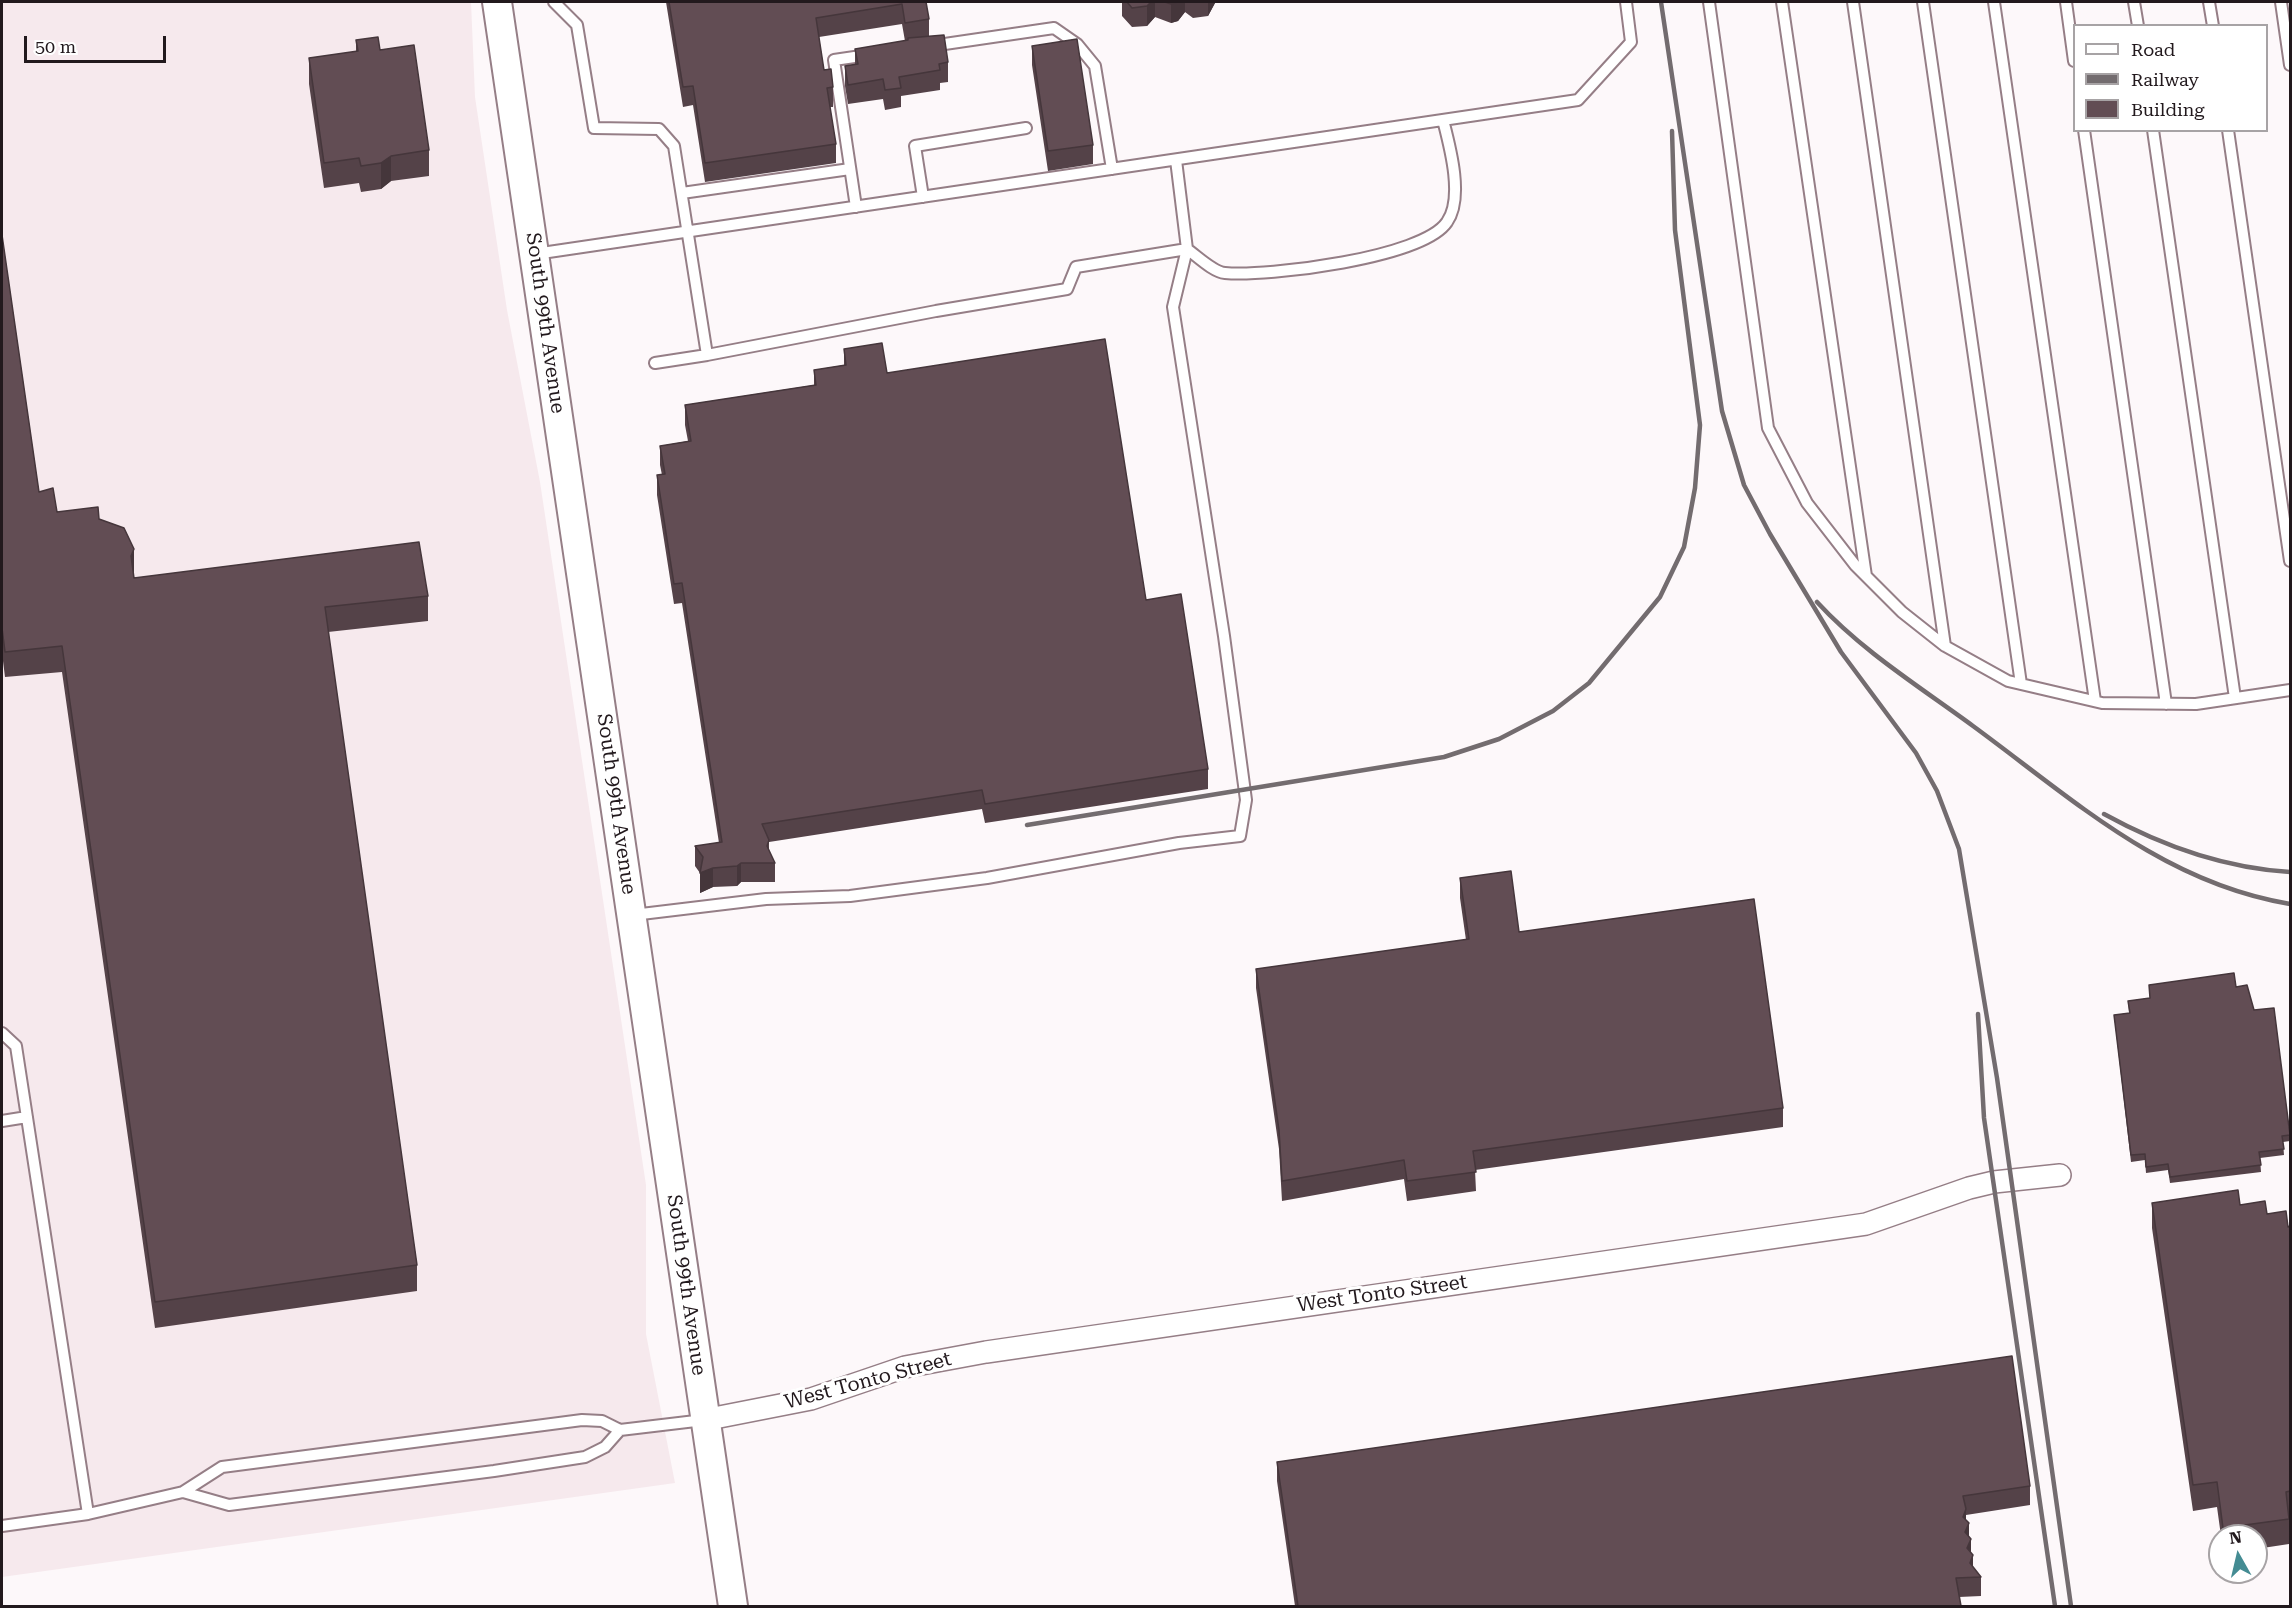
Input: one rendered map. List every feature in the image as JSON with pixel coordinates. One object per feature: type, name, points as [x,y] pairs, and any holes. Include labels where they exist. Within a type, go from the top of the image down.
[{"type":"main road","name":"South 99th Avenue","points":[[497,2],[733,1606]]},
{"type":"street","name":"West Tonto Street","points":[[704,1420],[811,1399],[905,1367],[986,1352],[1866,1224],[1969,1188],[1994,1182],[2060,1175]]},
{"type":"lane","points":[[554,2],[578,25],[594,128],[659,129],[674,146],[707,355]]},
{"type":"lane","points":[[534,254],[1578,100],[1631,42],[1626,2]]},
{"type":"lane","points":[[1709,2],[1768,428],[1808,503],[1866,576],[1902,612],[1945,646],[2008,681],[2095,701],[2166,704],[2196,704],[2290,690]]},
{"type":"lane","points":[[1782,2],[1866,576]]},
{"type":"lane","points":[[1853,2],[1945,646]]},
{"type":"lane","points":[[1923,2],[2021,684]]},
{"type":"lane","points":[[1994,2],[2095,701]]},
{"type":"lane","points":[[2066,2],[2073,54]]},
{"type":"lane","points":[[2134,2],[2138,24]]},
{"type":"lane","points":[[2209,2],[2213,24]]},
{"type":"lane","points":[[2281,2],[2290,65]]},
{"type":"lane","points":[[915,48],[1054,28],[1077,44],[1095,66],[1112,169]]},
{"type":"lane","points":[[856,207],[834,60],[880,53]]},
{"type":"lane","points":[[655,363],[936,310],[1067,289],[1076,267],[1187,249],[1222,273],[1296,269],[1380,255],[1440,230],[1449,220],[1455,190],[1451,149],[1443,120]]},
{"type":"lane","points":[[923,197],[915,146],[1026,128]]},
{"type":"lane","points":[[2084,132],[2166,704]]},
{"type":"lane","points":[[2153,132],[2235,698]]},
{"type":"lane","points":[[2228,132],[2290,561]]},
{"type":"lane","points":[[632,915],[766,899],[850,896],[987,878],[1179,843],[1240,836],[1246,801],[1224,636],[1173,307],[1187,249],[1176,160]]},
{"type":"lane","points":[[682,193],[850,169]]},
{"type":"lane","points":[[2,1033],[16,1046],[87,1514]]},
{"type":"lane","points":[[2,1121],[27,1117]]},
{"type":"lane","points":[[2,1526],[87,1514],[183,1492],[222,1467],[582,1420],[602,1421],[620,1430],[704,1420]]},
{"type":"lane","points":[[183,1492],[229,1505],[494,1471],[585,1457],[605,1447],[620,1430]]},
{"type":"shaded area","points":[[2,2],[471,2],[475,97],[507,310],[540,482],[646,1185],[646,1334],[675,1483],[2,1577]]},
{"type":"building","points":[[669,2],[926,2],[929,19],[905,23],[902,4],[816,18],[824,70],[831,69],[833,87],[827,88],[836,144],[705,163],[693,86],[683,87]]},
{"type":"building","points":[[1127,2],[1151,2],[1147,6],[1132,8]]},
{"type":"building","points":[[944,35],[948,62],[939,64],[940,70],[899,77],[901,88],[885,90],[883,79],[848,85],[845,66],[858,64],[855,49],[908,40],[908,38]]},
{"type":"building","points":[[378,37],[380,50],[414,45],[429,150],[391,156],[381,163],[361,166],[359,158],[324,163],[309,58],[358,51],[356,40]]},
{"type":"building","points":[[1077,39],[1093,145],[1048,151],[1032,46]]},
{"type":"building","points":[[2,235],[39,492],[53,488],[57,512],[98,507],[99,519],[124,528],[134,549],[131,556],[134,578],[419,542],[428,596],[325,607],[417,1265],[155,1302],[62,646],[5,652],[2,628]]},
{"type":"building","points":[[1105,339],[1146,600],[1181,594],[1208,769],[985,804],[982,790],[762,824],[769,840],[767,846],[775,863],[741,863],[737,866],[713,868],[700,873],[703,857],[695,846],[722,842],[682,583],[674,584],[657,475],[665,474],[660,446],[691,441],[685,405],[816,385],[814,370],[846,365],[844,349],[882,343],[887,373]]},
{"type":"building","points":[[1511,871],[1519,932],[1754,899],[1783,1108],[1473,1151],[1476,1172],[1407,1181],[1404,1160],[1282,1181],[1279,1130],[1256,969],[1469,939],[1460,878]]},
{"type":"building","points":[[2234,973],[2236,987],[2247,985],[2254,1010],[2274,1008],[2290,1135],[2282,1136],[2284,1149],[2259,1152],[2261,1165],[2170,1177],[2168,1164],[2146,1167],[2145,1154],[2131,1155],[2114,1015],[2130,1013],[2128,1001],[2150,998],[2149,985]]},
{"type":"building","points":[[2238,1190],[2240,1205],[2265,1201],[2267,1214],[2286,1211],[2288,1227],[2290,1226],[2290,1491],[2286,1492],[2289,1519],[2252,1524],[2222,1524],[2217,1482],[2193,1485],[2152,1203]]},
{"type":"building","points":[[2012,1356],[2030,1486],[1963,1496],[1966,1509],[1963,1517],[1969,1523],[1965,1532],[1971,1539],[1967,1548],[1973,1555],[1970,1563],[1981,1577],[1956,1578],[1961,1606],[1298,1606],[1277,1462]]},
{"type":"railway","points":[[1661,2],[1722,411],[1744,485],[1770,534],[1841,652],[1916,753],[1937,791],[1959,849],[1997,1078],[2071,1606]]},
{"type":"railway","points":[[1027,825],[1444,757],[1499,739],[1553,711],[1589,683],[1660,597],[1684,547],[1695,488],[1700,425],[1675,230],[1672,131]]},
{"type":"railway","points":[[1817,602],[1853,637],[1892,668],[2122,835],[2201,878],[2244,893],[2290,904]]},
{"type":"railway","points":[[2104,814],[2148,836],[2194,854],[2241,866],[2290,872]]},
{"type":"railway","points":[[1978,1014],[1984,1118],[2055,1606]]}]
